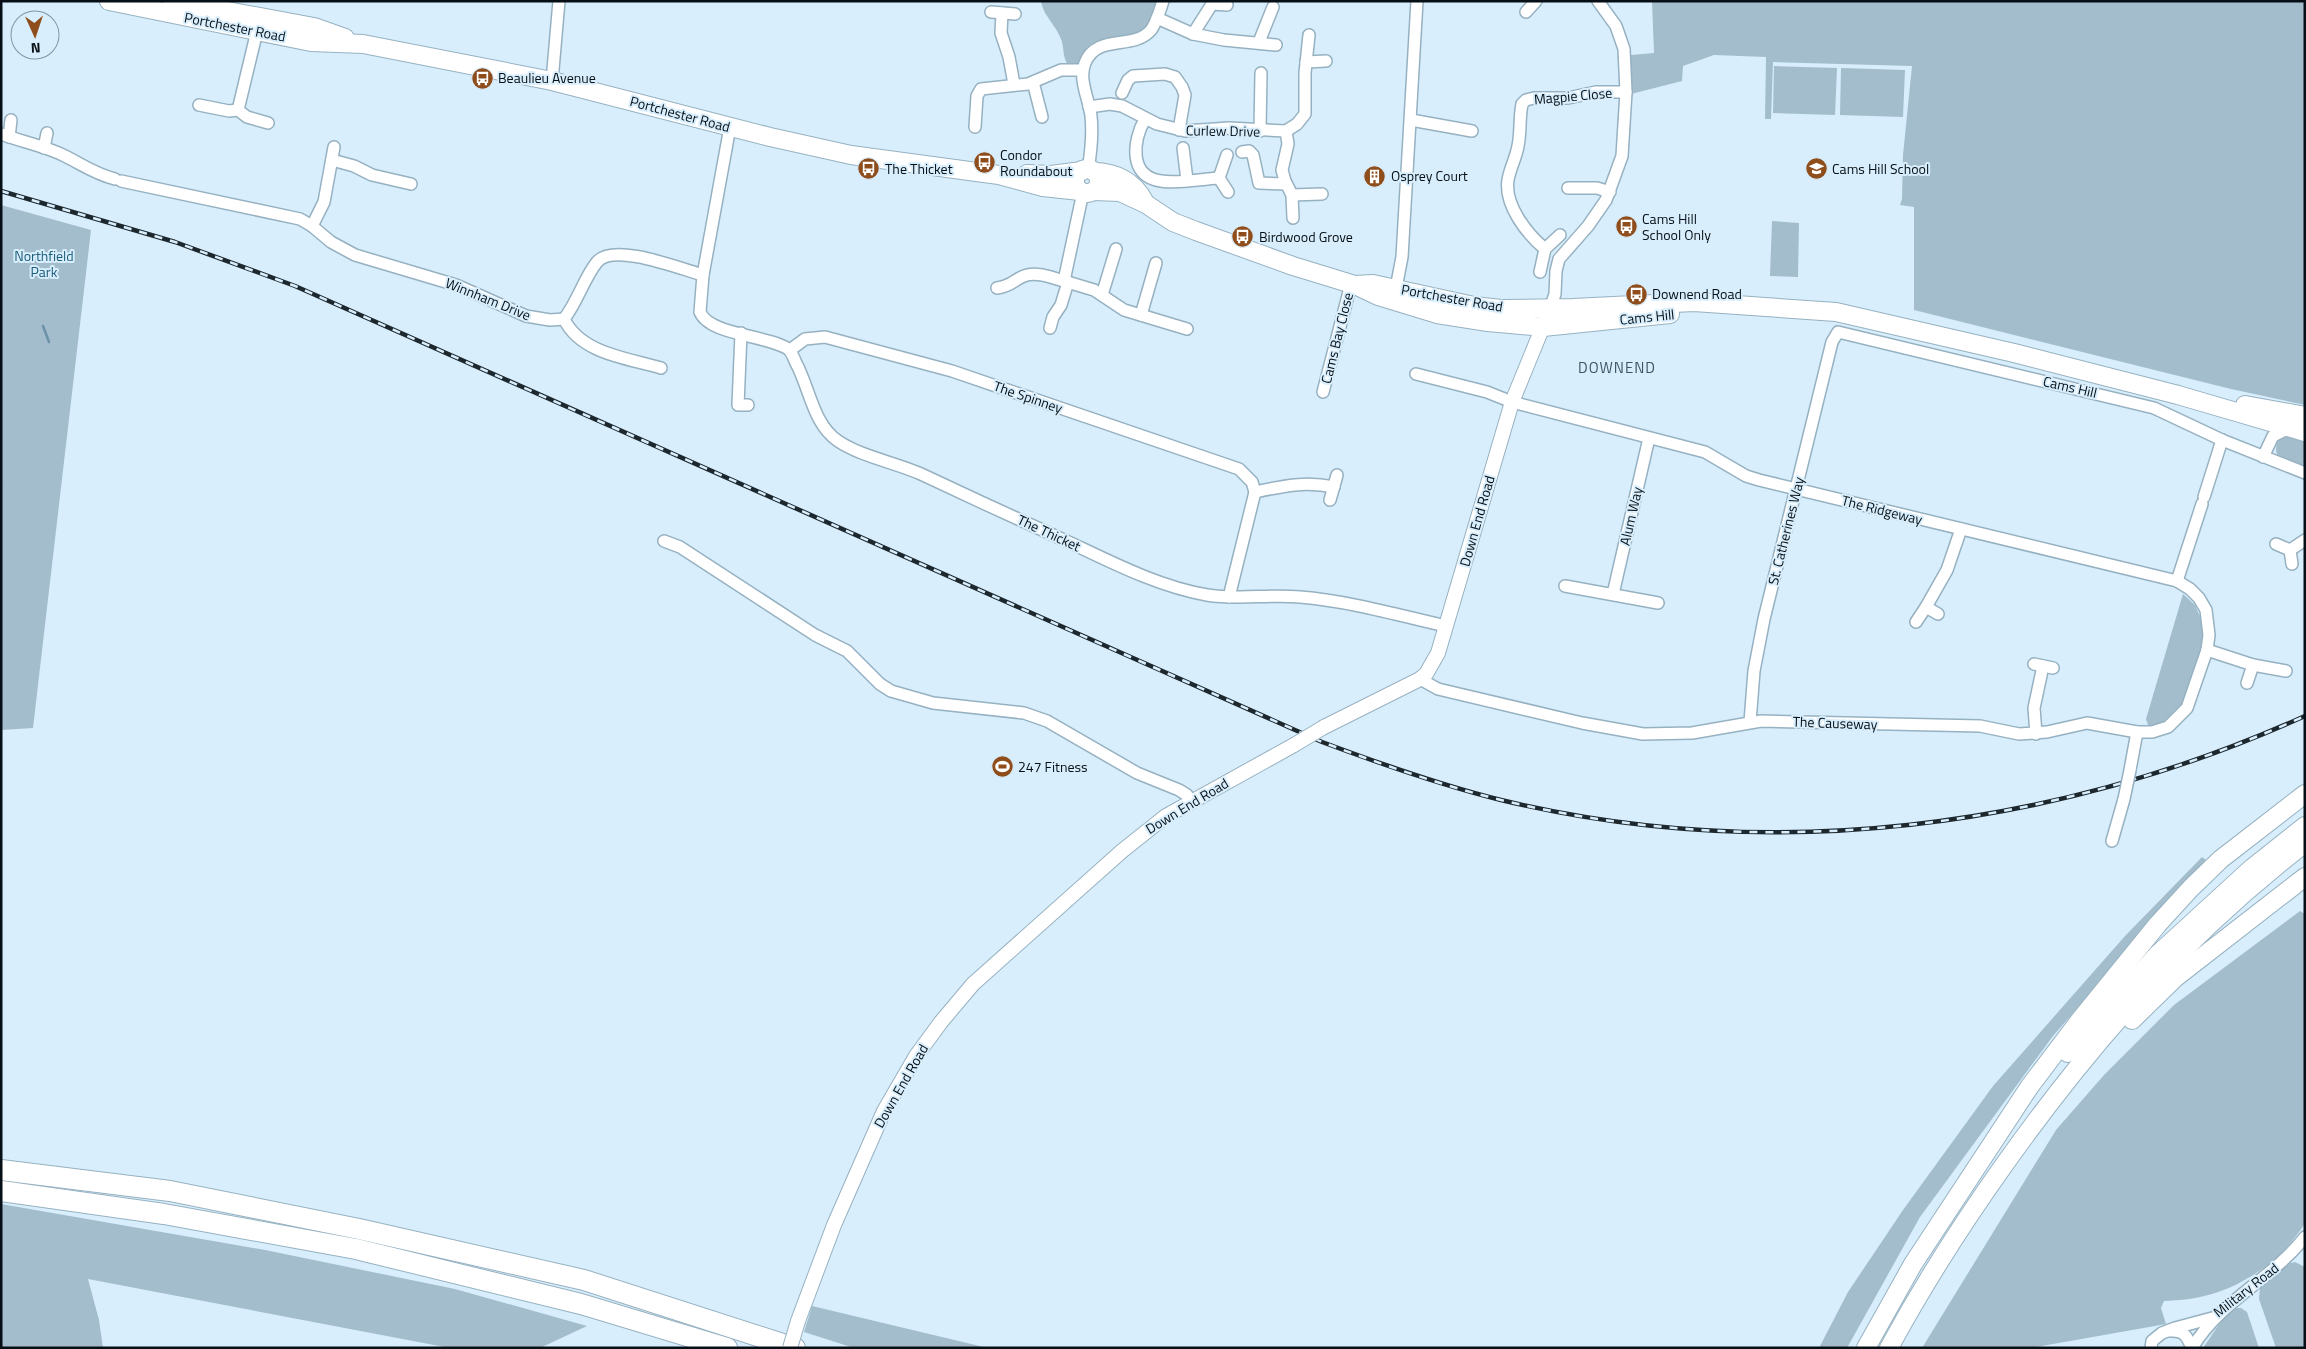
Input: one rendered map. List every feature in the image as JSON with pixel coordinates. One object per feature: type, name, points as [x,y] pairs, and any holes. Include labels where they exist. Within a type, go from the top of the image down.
[{"type":"highway","points":[[1,1170],[170,1191],[368,1231],[584,1280],[795,1348]]},
{"type":"highway","points":[[1,1191],[164,1214],[356,1249],[581,1304],[727,1348]]},
{"type":"main road","name":"Portchester Road","points":[[109,1],[311,42],[363,44]]},
{"type":"main road","name":"Portchester Road","points":[[172,1],[314,27],[363,44],[552,81],[730,128],[851,155],[999,175],[1043,187],[1120,192],[1146,204],[1166,218],[1196,231],[1293,266],[1353,284],[1378,296],[1438,314],[1488,322],[1543,327]]},
{"type":"main road","name":"Portchester Road","points":[[999,175],[1012,173],[1051,175],[1088,171],[1110,174],[1126,181],[1139,191],[1146,204]]},
{"type":"main road","points":[[1086,191],[1099,181],[1088,171]]},
{"type":"main road","name":"Portchester Road","points":[[1353,284],[1373,284],[1396,288],[1490,308],[1550,309]]},
{"type":"main road","name":"Cams Hill","points":[[1550,309],[1694,302],[1836,312],[1880,320],[2178,395],[2297,430]]},
{"type":"main road","name":"Cams Hill","points":[[1543,327],[1750,305]]},
{"type":"main road","name":"Cams Hill","points":[[2178,395],[2305,416]]},
{"type":"main road","points":[[1866,1348],[1913,1264],[2005,1127],[2030,1086],[2074,1027],[2158,924],[2221,859],[2305,794]]},
{"type":"main road","points":[[2005,1127],[2106,1010],[2157,955],[2225,892],[2305,826]]},
{"type":"main road","points":[[1888,1348],[1940,1260],[2022,1139],[2097,1042],[2166,966],[2257,880],[2305,843]]},
{"type":"main road","points":[[2022,1139],[2146,1005],[2175,978],[2305,877]]},
{"type":"street","points":[[552,81],[559,1]]},
{"type":"street","points":[[1088,171],[1092,136],[1082,70],[1089,54],[1095,48],[1140,37],[1151,30],[1163,1]]},
{"type":"street","points":[[1396,288],[1402,257],[1417,1]]},
{"type":"street","points":[[1550,309],[1555,294],[1556,271],[1559,259],[1599,212],[1610,192],[1622,156],[1626,66],[1621,36],[1598,1]]},
{"type":"street","points":[[1193,34],[1212,4],[1226,5]]},
{"type":"street","points":[[1526,12],[1539,4]]},
{"type":"street","points":[[1259,42],[1273,7]]},
{"type":"street","points":[[1014,84],[997,12],[1015,14]]},
{"type":"street","points":[[1157,18],[1193,34],[1224,40],[1276,45]]},
{"type":"street","points":[[238,110],[257,31]]},
{"type":"street","points":[[1293,218],[1292,195],[1282,170],[1288,144],[1286,131],[1297,124],[1305,114],[1306,62],[1309,35]]},
{"type":"street","points":[[1306,62],[1326,61]]},
{"type":"street","points":[[1122,94],[1128,80],[1133,76],[1170,69],[1180,83],[1185,95],[1179,130]]},
{"type":"street","points":[[975,127],[977,96],[981,89],[1033,82],[1062,70],[1082,70]]},
{"type":"street","points":[[1260,131],[1262,73]]},
{"type":"street","points":[[1033,82],[1035,105],[1042,117]]},
{"type":"street","name":"Magpie Close","points":[[1545,249],[1529,234],[1520,220],[1512,204],[1508,189],[1508,180],[1519,144],[1522,104],[1526,100],[1534,98],[1568,98],[1596,92],[1626,92]]},
{"type":"street","name":"Curlew Drive","points":[[1089,107],[1110,104],[1122,106],[1145,119],[1179,130],[1194,132],[1229,128],[1286,131]]},
{"type":"street","points":[[199,105],[229,111],[238,110],[247,117],[268,123]]},
{"type":"street","points":[[1145,119],[1139,128],[1135,153],[1142,170],[1155,180],[1167,182],[1219,178]]},
{"type":"street","points":[[5,136],[12,120]]},
{"type":"street","points":[[1411,120],[1472,131]]},
{"type":"street","points":[[730,128],[703,275],[700,304],[702,317],[714,326],[767,340],[790,350]]},
{"type":"street","points":[[44,148],[47,133]]},
{"type":"street","name":"Winnham Drive","points":[[5,136],[65,156],[97,174],[118,180],[300,219],[332,242],[355,255],[456,284],[526,316],[550,320],[564,319]]},
{"type":"street","points":[[312,226],[324,202],[334,147]]},
{"type":"street","points":[[1183,148],[1187,180]]},
{"type":"street","points":[[1242,152],[1249,151],[1254,155],[1259,183],[1286,184]]},
{"type":"street","points":[[1219,178],[1227,155]]},
{"type":"street","points":[[332,160],[354,166],[372,175],[411,184]]},
{"type":"street","points":[[1219,178],[1228,192]]},
{"type":"street","points":[[1568,188],[1597,188],[1610,192]]},
{"type":"street","points":[[1050,328],[1053,317],[1061,305],[1086,191]]},
{"type":"street","points":[[1292,195],[1322,194]]},
{"type":"street","points":[[1510,227],[1520,220]]},
{"type":"street","points":[[1540,272],[1545,249],[1560,236]]},
{"type":"street","points":[[325,253],[332,242]]},
{"type":"street","points":[[1102,295],[1116,249]]},
{"type":"street","points":[[662,368],[597,350],[576,337],[564,319],[575,305],[598,261],[605,256],[620,254],[633,256],[703,275]]},
{"type":"street","points":[[1141,315],[1156,263]]},
{"type":"street","points":[[997,288],[1011,285],[1028,274],[1043,275],[1086,286],[1124,310],[1187,328]]},
{"type":"street","name":"Cams Bay Close","points":[[1323,392],[1353,284]]},
{"type":"street","name":"Down End Road","points":[[790,1348],[798,1321],[834,1225],[884,1111],[916,1056],[941,1022],[973,984],[1143,833],[1191,801],[1324,727],[1420,679],[1433,664],[1512,402],[1524,368],[1550,309]]},
{"type":"street","name":"Cams Hill","points":[[1832,342],[1836,333],[1844,332],[1984,368],[2106,395],[2154,408],[2222,440],[2305,473]]},
{"type":"street","points":[[737,417],[743,405],[738,352],[740,333]]},
{"type":"street","name":"The Spinney","points":[[790,350],[805,339],[825,337],[952,371],[1239,469],[1252,482],[1255,492]]},
{"type":"street","name":"St. Catherines Way","points":[[1750,722],[1758,652],[1832,342]]},
{"type":"street","name":"The Thicket","points":[[790,350],[803,376],[824,429],[839,441],[917,472],[1106,560],[1159,582],[1207,595],[1229,597],[1298,597],[1327,600],[1446,626]]},
{"type":"street","name":"The Ridgeway","points":[[1416,374],[1487,392],[1512,402],[1705,452],[1746,476],[2177,582],[2190,589],[2206,610],[2209,623],[2207,650]]},
{"type":"street","points":[[2263,457],[2274,436],[2297,430]]},
{"type":"street","name":"Alum Way","points":[[1613,594],[1649,438]]},
{"type":"street","points":[[2177,582],[2222,440]]},
{"type":"street","points":[[1330,500],[1337,475]]},
{"type":"street","points":[[1229,597],[1255,492],[1286,485],[1314,483],[1334,488]]},
{"type":"street","points":[[1916,622],[1947,570],[1961,528]]},
{"type":"street","points":[[2290,550],[2305,540]]},
{"type":"street","points":[[664,541],[680,547],[815,635],[847,651],[880,684],[891,691],[933,703],[1024,713],[1046,720],[1137,773],[1179,790],[1187,795],[1191,801]]},
{"type":"street","points":[[2276,544],[2290,550]]},
{"type":"street","points":[[2290,550],[2292,564]]},
{"type":"street","points":[[1565,586],[1658,602]]},
{"type":"street","points":[[1926,607],[1938,614]]},
{"type":"street","points":[[2207,650],[2253,665],[2286,671]]},
{"type":"street","name":"The Causeway","points":[[1420,679],[1438,689],[1582,723],[1643,734],[1692,733],[1761,721],[1980,726],[2019,734],[2036,734],[2086,723],[2137,732],[2152,732],[2168,727],[2187,708],[2207,650]]},
{"type":"street","points":[[2247,683],[2253,665]]},
{"type":"street","points":[[2036,734],[2034,708],[2043,666]]},
{"type":"street","points":[[2112,841],[2124,799],[2137,732]]},
{"type":"street","name":"Military Road","points":[[2152,1345],[2162,1333],[2216,1317],[2280,1263],[2305,1237]]},
{"type":"street","points":[[2162,1333],[2181,1332],[2188,1339],[2192,1348],[2216,1317]]},
{"type":"green space","points":[[1041,1],[1156,1],[1148,23],[1141,31],[1133,35],[1103,41],[1094,45],[1085,52],[1079,63],[1068,65],[1064,57],[1060,37],[1045,12]]},
{"type":"green space","points":[[1652,1],[2305,1],[2305,405],[2231,389],[1914,310],[1914,207],[1900,205],[1912,66],[1773,62],[1771,119],[1765,119],[1766,57],[1714,55],[1683,66],[1682,81],[1631,94],[1631,55],[1654,53]]},
{"type":"green space","points":[[1774,66],[1837,68],[1835,115],[1773,113]]},
{"type":"green space","points":[[1841,68],[1905,70],[1903,117],[1840,115]]},
{"type":"green space","name":"Northfield Park","points":[[1,205],[91,230],[33,728],[1,730]]},
{"type":"green space","points":[[1772,221],[1799,223],[1798,277],[1770,276]]},
{"type":"green space","points":[[2292,434],[2305,441],[2305,467],[2279,458],[2277,453],[2276,447],[2279,439]]},
{"type":"green space","points":[[2183,594],[2195,605],[2202,621],[2203,639],[2185,706],[2165,723],[2157,726],[2148,725],[2146,719]]},
{"type":"green space","points":[[2202,857],[2206,860],[2053,1036],[1920,1217],[1847,1348],[1819,1348],[1848,1292],[1903,1210],[1993,1086],[2125,936]]},
{"type":"green space","points":[[2300,911],[2305,914],[2305,1223],[2284,1250],[2258,1272],[2227,1289],[2191,1299],[2164,1301],[2161,1308],[2166,1324],[2031,1348],[1922,1348],[2056,1130],[2104,1075],[2174,1005]]},
{"type":"green space","points":[[1,1204],[265,1250],[455,1289],[587,1326],[540,1348],[450,1348],[88,1279],[99,1320],[103,1348],[1,1348]]},
{"type":"green space","points":[[2295,1262],[2305,1267],[2305,1348],[2276,1348],[2259,1299],[2260,1287],[2287,1264]]},
{"type":"green space","points":[[812,1306],[988,1348],[854,1348],[804,1332]]},
{"type":"green space","points":[[2233,1308],[2241,1308],[2247,1312],[2259,1348],[2203,1348],[2224,1317]]},
{"type":"waterway","points":[[43,326],[49,342]]},
{"type":"railway","points":[[1,191],[175,242],[295,286],[1322,742],[1411,774],[1501,800],[1603,820],[1705,830],[1808,832],[1910,825],[2011,809],[2111,786],[2209,755],[2305,716]]},
{"type":"place","name":"Beaulieu Avenue","points":[[482,78]]},
{"type":"place","name":"Condor Roundabout","points":[[984,163]]},
{"type":"place","name":"The Thicket","points":[[869,169]]},
{"type":"place","name":"Cams Hill School","points":[[1816,169]]},
{"type":"place","name":"Osprey Court","points":[[1375,176]]},
{"type":"place","name":"Cams Hill School Only","points":[[1626,227]]},
{"type":"place","name":"Birdwood Grove","points":[[1243,237]]},
{"type":"place","name":"Downend Road","points":[[1636,294]]},
{"type":"place","name":"247 Fitness","points":[[1002,767]]},
{"type":"district","name":"DOWNEND","points":[[1617,368]]}]
